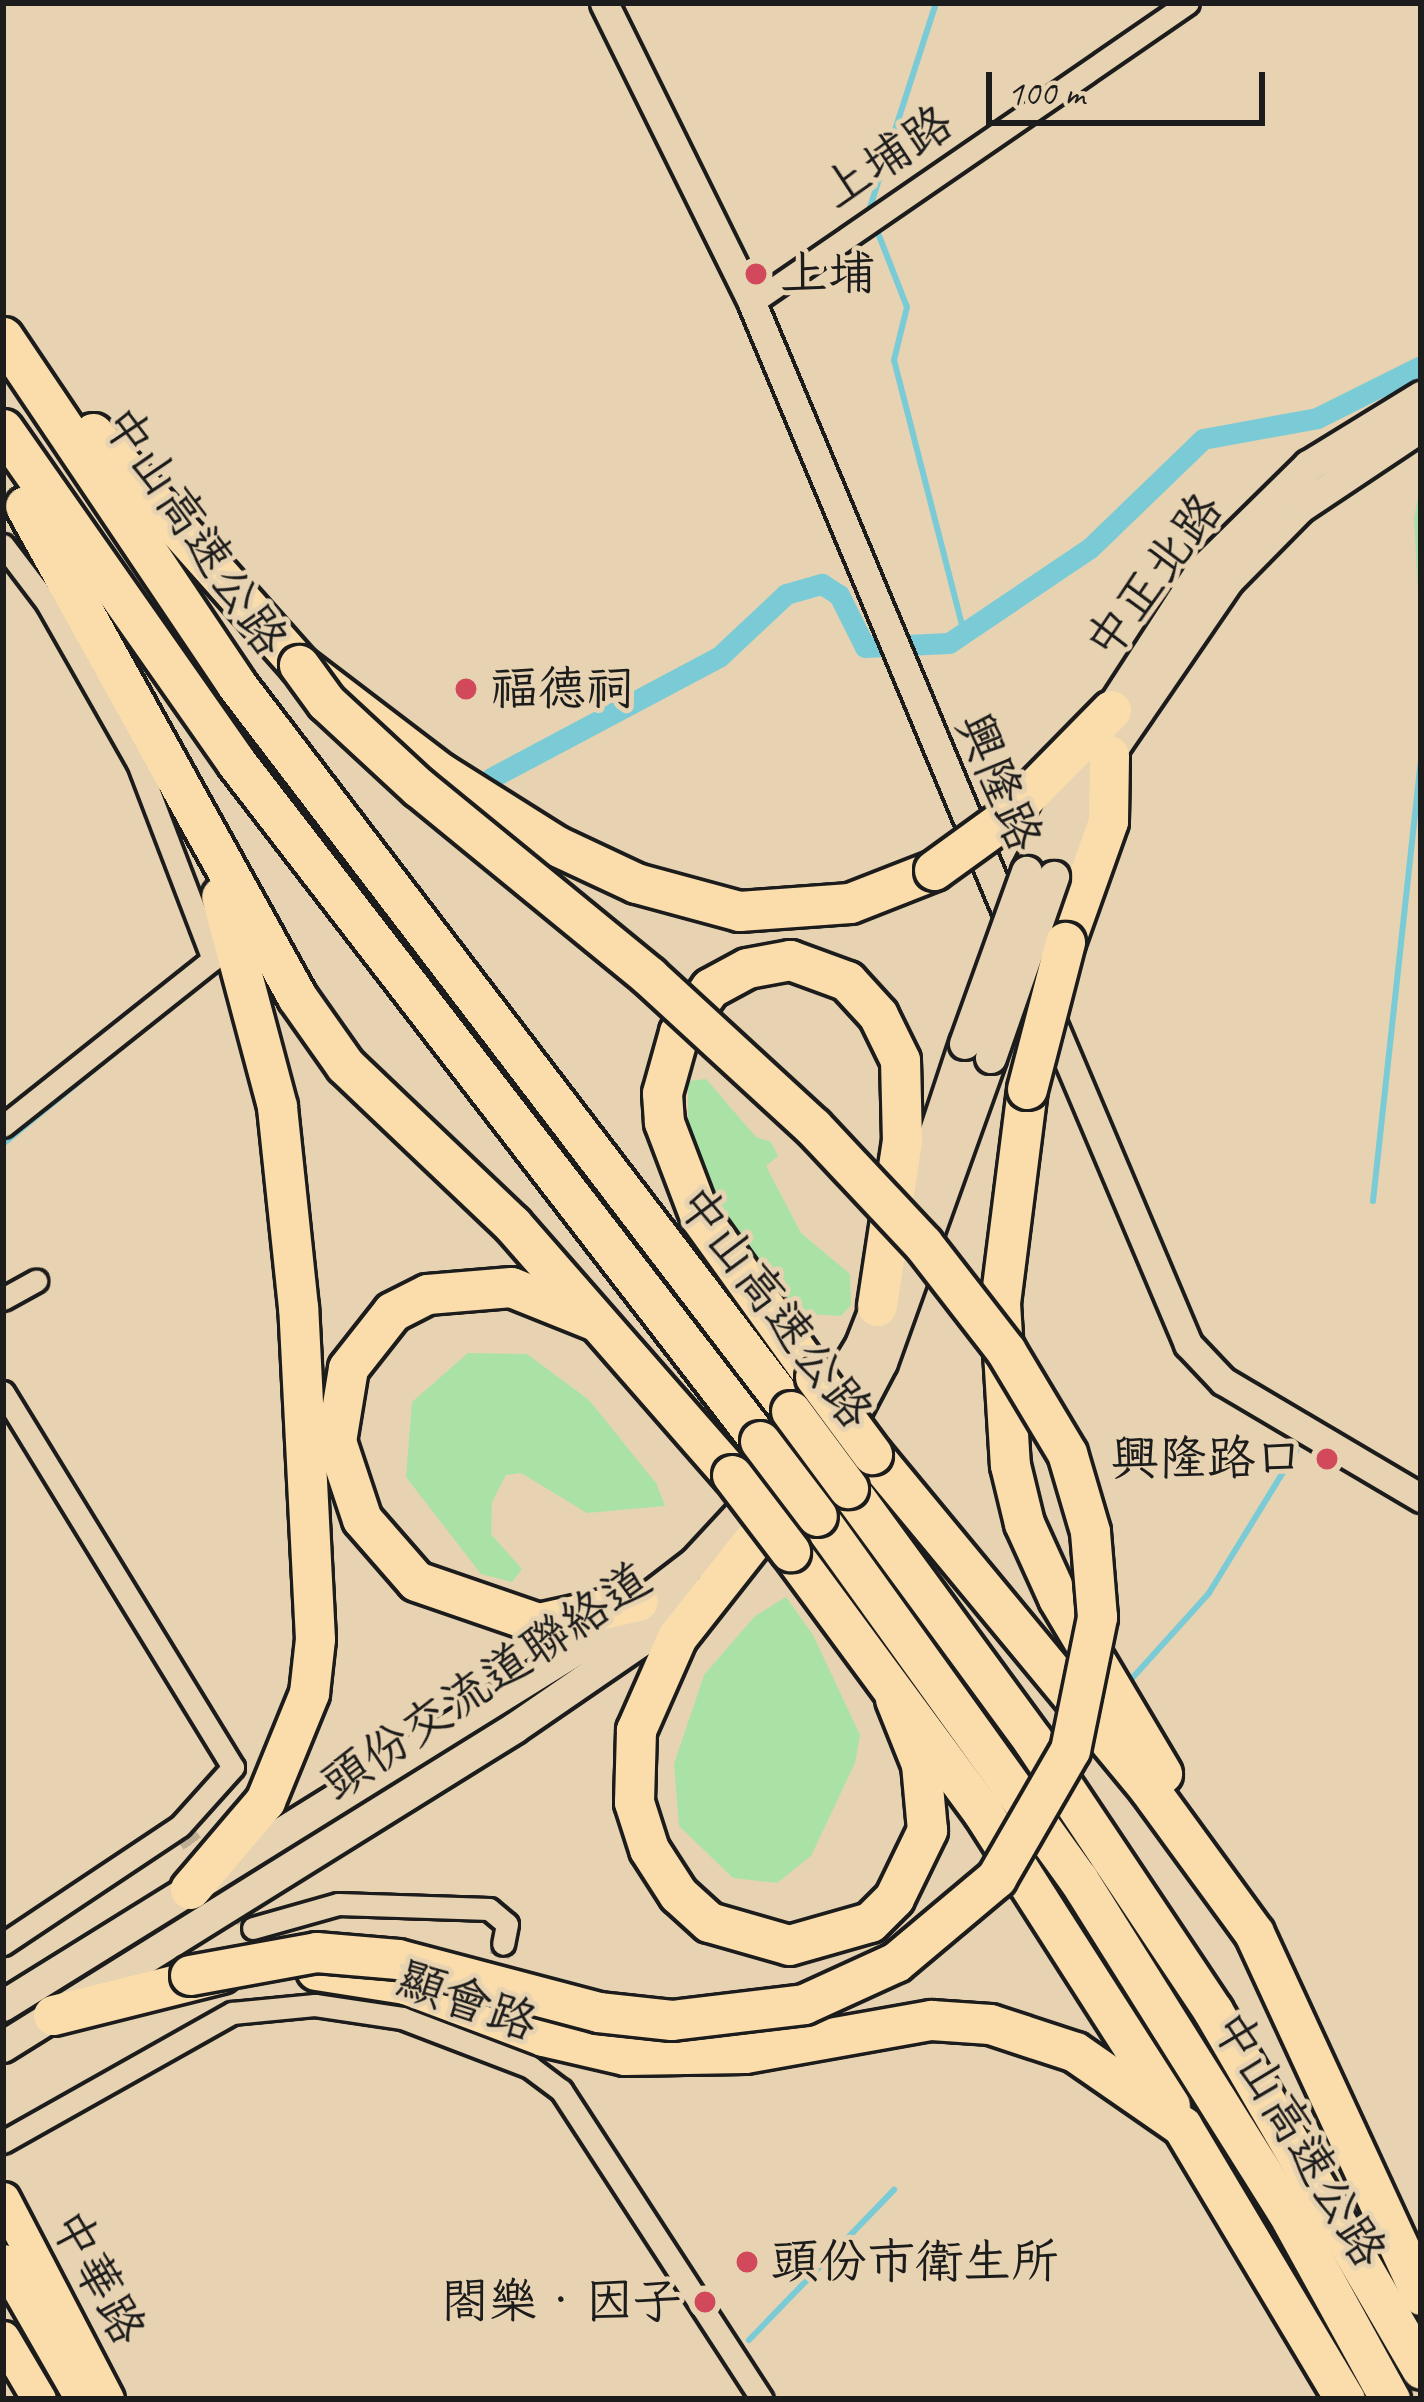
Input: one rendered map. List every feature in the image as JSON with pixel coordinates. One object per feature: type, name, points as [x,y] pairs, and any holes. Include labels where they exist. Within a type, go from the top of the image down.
[{"type":"highway","points":[[3,314],[177,533],[299,665],[326,702],[419,788],[649,976],[799,1114],[923,1244],[1006,1351],[1067,1453],[1090,1531],[1097,1617],[1070,1750],[996,1878],[896,1962],[820,1998],[760,2014],[672,2020],[598,2012],[398,1959],[316,1952],[249,1958],[53,2015]]},
{"type":"highway","name":"中山高速公路","points":[[3,337],[236,684],[848,1488],[1176,1955],[1421,2369]]},
{"type":"highway","name":"中山高速公路","points":[[3,429],[236,762],[817,1516],[1138,1971],[1286,2210],[1390,2399]]},
{"type":"highway","points":[[3,471],[297,997],[345,1065],[512,1225],[732,1475],[790,1551],[983,1813],[1182,2126],[1345,2399]]},
{"type":"highway","points":[[299,665],[534,833],[691,902],[739,911],[834,905],[934,870],[1003,820],[1111,710]]},
{"type":"highway","points":[[140,709],[236,934],[277,1106],[298,1307],[315,1639],[309,1693],[265,1801],[190,1889]]},
{"type":"highway","points":[[1109,755],[1108,821],[1065,942],[1027,1089],[1000,1303],[1002,1405],[1024,1523],[1098,1670],[1254,1934],[1421,2295]]},
{"type":"highway","points":[[878,1306],[902,1140],[900,1060],[878,1015],[847,981],[790,960],[747,968],[710,988],[679,1032],[662,1094],[664,1122],[700,1217],[872,1454],[1149,1789],[1254,1934]]},
{"type":"highway","points":[[598,1322],[511,1287],[427,1294],[392,1312],[348,1367],[336,1442],[362,1519],[416,1581],[538,1623],[638,1601]]},
{"type":"highway","points":[[751,1543],[677,1637],[636,1730],[634,1802],[649,1849],[678,1894],[709,1922],[748,1940],[789,1946],[870,1922],[894,1898],[927,1830],[921,1764],[895,1699]]},
{"type":"highway","points":[[190,1975],[302,1969],[372,1977],[543,2036],[660,2059],[745,2053],[873,2025],[991,2024],[1075,2052],[1182,2126]]},
{"type":"main road","name":"中正北路","points":[[1040,874],[1111,710],[1200,573],[1309,466],[1421,397]]},
{"type":"main road","name":"中正北路","points":[[1040,874],[1190,630],[1253,553],[1340,478],[1421,428]]},
{"type":"main road","name":"頭份交流道聯絡道","points":[[3,2047],[515,1728],[643,1640],[751,1543],[841,1441],[874,1381],[978,1051],[1040,874]]},
{"type":"main road","name":"頭份交流道聯絡道","points":[[3,2006],[604,1633],[638,1601],[695,1563],[793,1457],[878,1306],[978,1051]]},
{"type":"main road","points":[[3,1981],[166,1889],[190,1889]]},
{"type":"main road","points":[[3,2060],[53,2015]]},
{"type":"main road","name":"中華路","points":[[3,2199],[107,2399]]},
{"type":"main road","name":"中華路","points":[[3,2261],[82,2399]]},
{"type":"main road","points":[[3,2338],[39,2399]]},
{"type":"street","name":"興隆路","points":[[604,3],[752,303],[1188,1345],[1223,1382],[1421,1498]]},
{"type":"street","name":"上埔路","points":[[752,303],[1188,3]]},
{"type":"street","points":[[3,545],[47,603],[138,763],[213,959],[3,1126]]},
{"type":"street","points":[[3,1299],[36,1281]]},
{"type":"street","points":[[3,1392],[233,1767],[180,1826],[3,1944]]},
{"type":"street","points":[[253,1928],[338,1904],[489,1909],[507,1924],[503,1944]]},
{"type":"street","name":"顯會路","points":[[3,2142],[232,2013],[315,2005],[402,2018],[530,2068],[561,2090],[762,2399]]},
{"type":"green space","points":[[1421,479],[1421,651],[1414,519]]},
{"type":"green space","points":[[706,1079],[756,1137],[771,1142],[778,1156],[766,1166],[801,1233],[850,1274],[851,1305],[841,1316],[811,1314],[787,1298],[716,1199],[688,1144],[688,1081]]},
{"type":"green space","points":[[468,1353],[527,1354],[589,1400],[656,1483],[665,1506],[587,1513],[521,1473],[506,1475],[492,1502],[491,1534],[522,1569],[512,1582],[481,1574],[406,1477],[412,1402]]},
{"type":"green space","points":[[786,1597],[813,1635],[860,1735],[855,1763],[811,1856],[777,1883],[733,1878],[679,1826],[674,1764],[704,1675],[755,1616]]},
{"type":"waterway","points":[[936,3],[869,210],[907,307],[894,360],[964,632]]},
{"type":"waterway","points":[[491,778],[719,657],[786,594],[822,584],[839,595],[865,647],[949,643],[1090,548],[1203,439],[1317,418],[1421,366]]},
{"type":"waterway","points":[[1373,1201],[1421,762]]},
{"type":"waterway","points":[[3,1144],[207,977]]},
{"type":"waterway","points":[[1126,1685],[1209,1593],[1296,1451]]},
{"type":"waterway","points":[[749,2340],[894,2190]]},
{"type":"tunnel","points":[[180,1826],[253,1928]]},
{"type":"tunnel","points":[[473,2045],[503,1944]]},
{"type":"place","name":"上埔","points":[[756,274]]},
{"type":"place","name":"福德祠","points":[[466,689]]},
{"type":"place","name":"興隆路口","points":[[1327,1459]]},
{"type":"place","name":"頭份市衛生所","points":[[747,2262]]},
{"type":"place","name":"閤樂‧因子","points":[[705,2302]]}]
